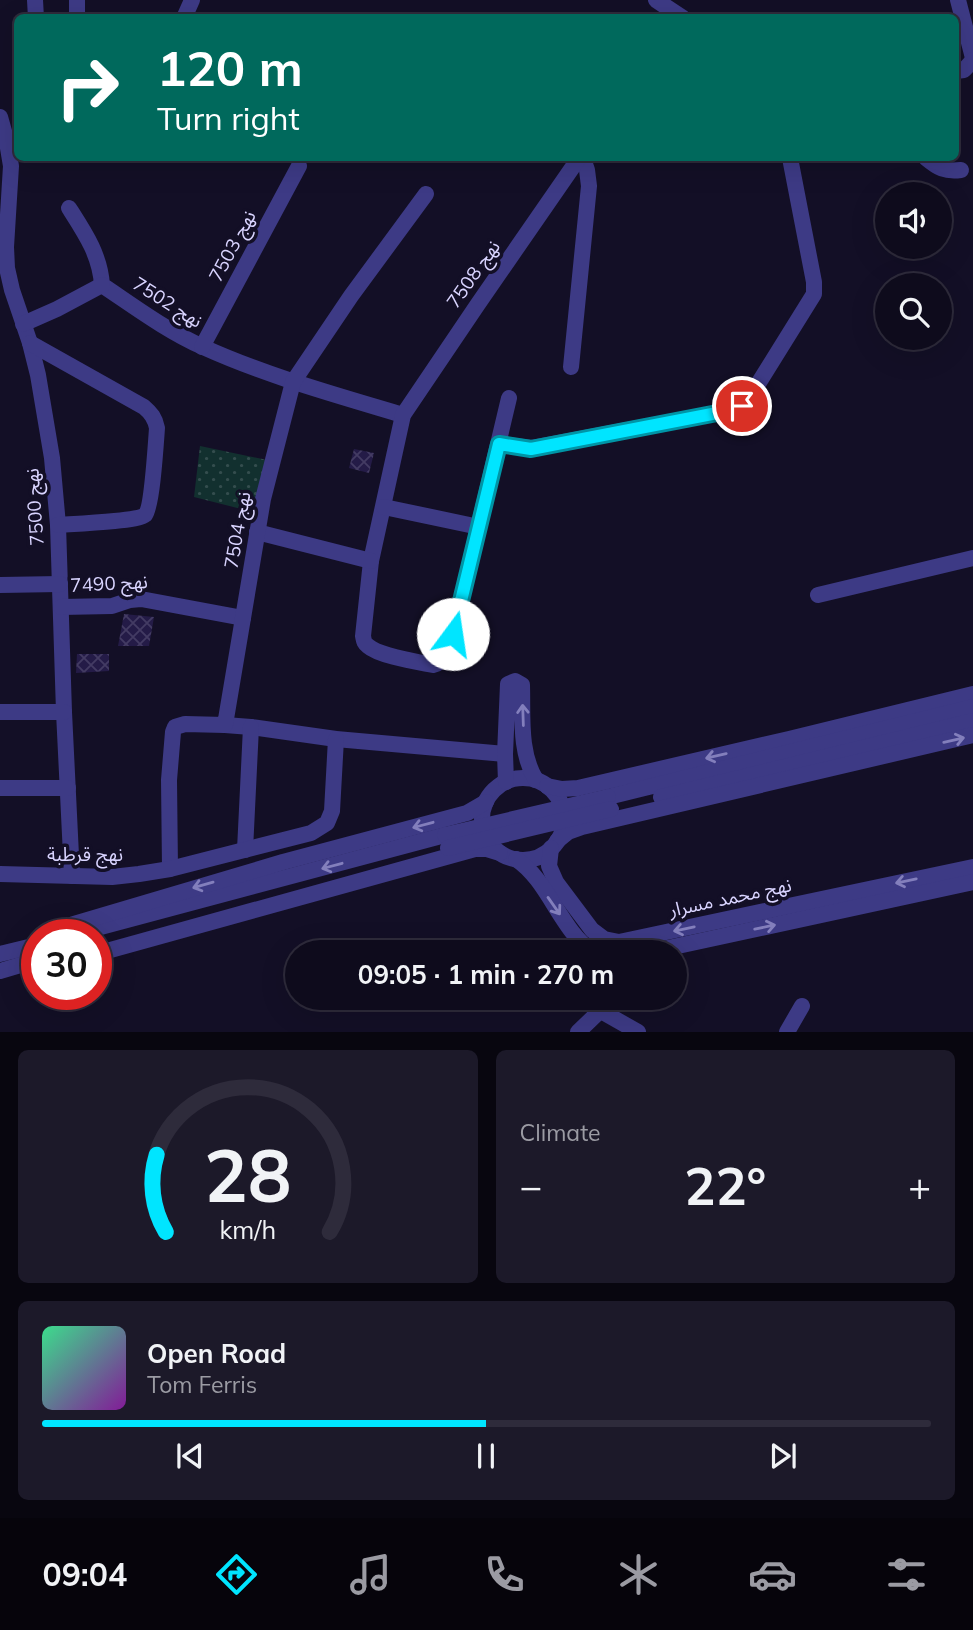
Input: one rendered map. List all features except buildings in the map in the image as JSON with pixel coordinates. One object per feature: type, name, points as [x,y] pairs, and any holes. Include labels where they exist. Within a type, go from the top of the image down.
[{"type":"street","points":[[656,0],[677,14]]},
{"type":"street","points":[[958,0],[973,59],[964,70],[959,71]]},
{"type":"street","name":"نهج 7500","points":[[0,117],[8,142],[11,176],[4,214],[7,268],[30,343],[52,458],[58,524],[72,876]]},
{"type":"street","name":"نهج 7508","points":[[403,415],[579,161]]},
{"type":"street","name":"نهج 7508","points":[[571,367],[589,186],[582,161]]},
{"type":"street","points":[[499,444],[531,449],[738,409],[748,401],[814,294],[791,161]]},
{"type":"street","points":[[930,161],[949,172],[961,170]]},
{"type":"street","name":"نهج 7503","points":[[202,346],[299,166]]},
{"type":"street","name":"نهج 7504","points":[[225,725],[257,532],[293,382],[351,296],[426,194]]},
{"type":"street","name":"نهج 7502","points":[[69,208],[100,264],[102,285],[165,327],[202,346],[293,382],[403,415]]},
{"type":"street","points":[[23,324],[102,285]]},
{"type":"street","points":[[30,343],[144,407],[152,414],[157,428],[149,503],[145,516],[58,524]]},
{"type":"street","points":[[403,415],[371,561],[363,636],[365,644],[385,654],[433,665],[446,658],[449,649],[509,398]]},
{"type":"street","points":[[384,507],[479,527]]},
{"type":"street","points":[[257,532],[371,561]]},
{"type":"street","points":[[818,596],[973,558]]},
{"type":"street","name":"نهج 7490","points":[[0,585],[60,583]]},
{"type":"street","name":"نهج 7490","points":[[61,607],[118,606],[130,600],[141,599],[243,618]]},
{"type":"street","points":[[506,782],[508,684],[515,681],[522,685],[527,763],[541,783],[556,796],[562,808],[563,822],[554,845]]},
{"type":"street","points":[[500,853],[489,843],[483,830],[482,816],[486,802],[494,790],[506,782],[521,778],[562,789],[578,788],[973,694]]},
{"type":"street","points":[[610,803],[973,707]]},
{"type":"street","points":[[0,712],[64,712]]},
{"type":"street","points":[[112,925],[447,841],[973,721]]},
{"type":"street","points":[[170,869],[169,780],[175,727],[185,724],[251,727],[336,739],[505,754]]},
{"type":"street","points":[[245,850],[251,727]]},
{"type":"street","points":[[112,950],[475,849],[488,849],[523,860],[538,857],[568,832],[582,827],[973,735]]},
{"type":"street","name":"نهج قرطبة","points":[[0,874],[112,877],[139,874],[170,869],[311,833],[330,818],[334,800],[336,739]]},
{"type":"street","points":[[0,788],[68,788]]},
{"type":"street","points":[[91,919],[282,862],[467,813],[486,802]]},
{"type":"street","points":[[112,938],[447,841]]},
{"type":"street","name":"نهج محمد مسرار","points":[[554,845],[549,866],[556,881],[592,930],[604,939],[619,942],[973,867]]},
{"type":"street","points":[[516,859],[532,874],[579,940]]},
{"type":"street","name":"نهج محمد مسرار","points":[[687,944],[973,882]]},
{"type":"street","points":[[0,954],[21,950]]},
{"type":"street","points":[[0,971],[21,958]]},
{"type":"street","points":[[787,1031],[802,1006]]},
{"type":"street","points":[[578,1031],[601,1011],[638,1031]]},
{"type":"green space","points":[[200,446],[267,460],[257,513],[194,497]]},
{"type":"route","points":[[453,634],[499,444],[531,449],[738,409],[742,406]]}]
